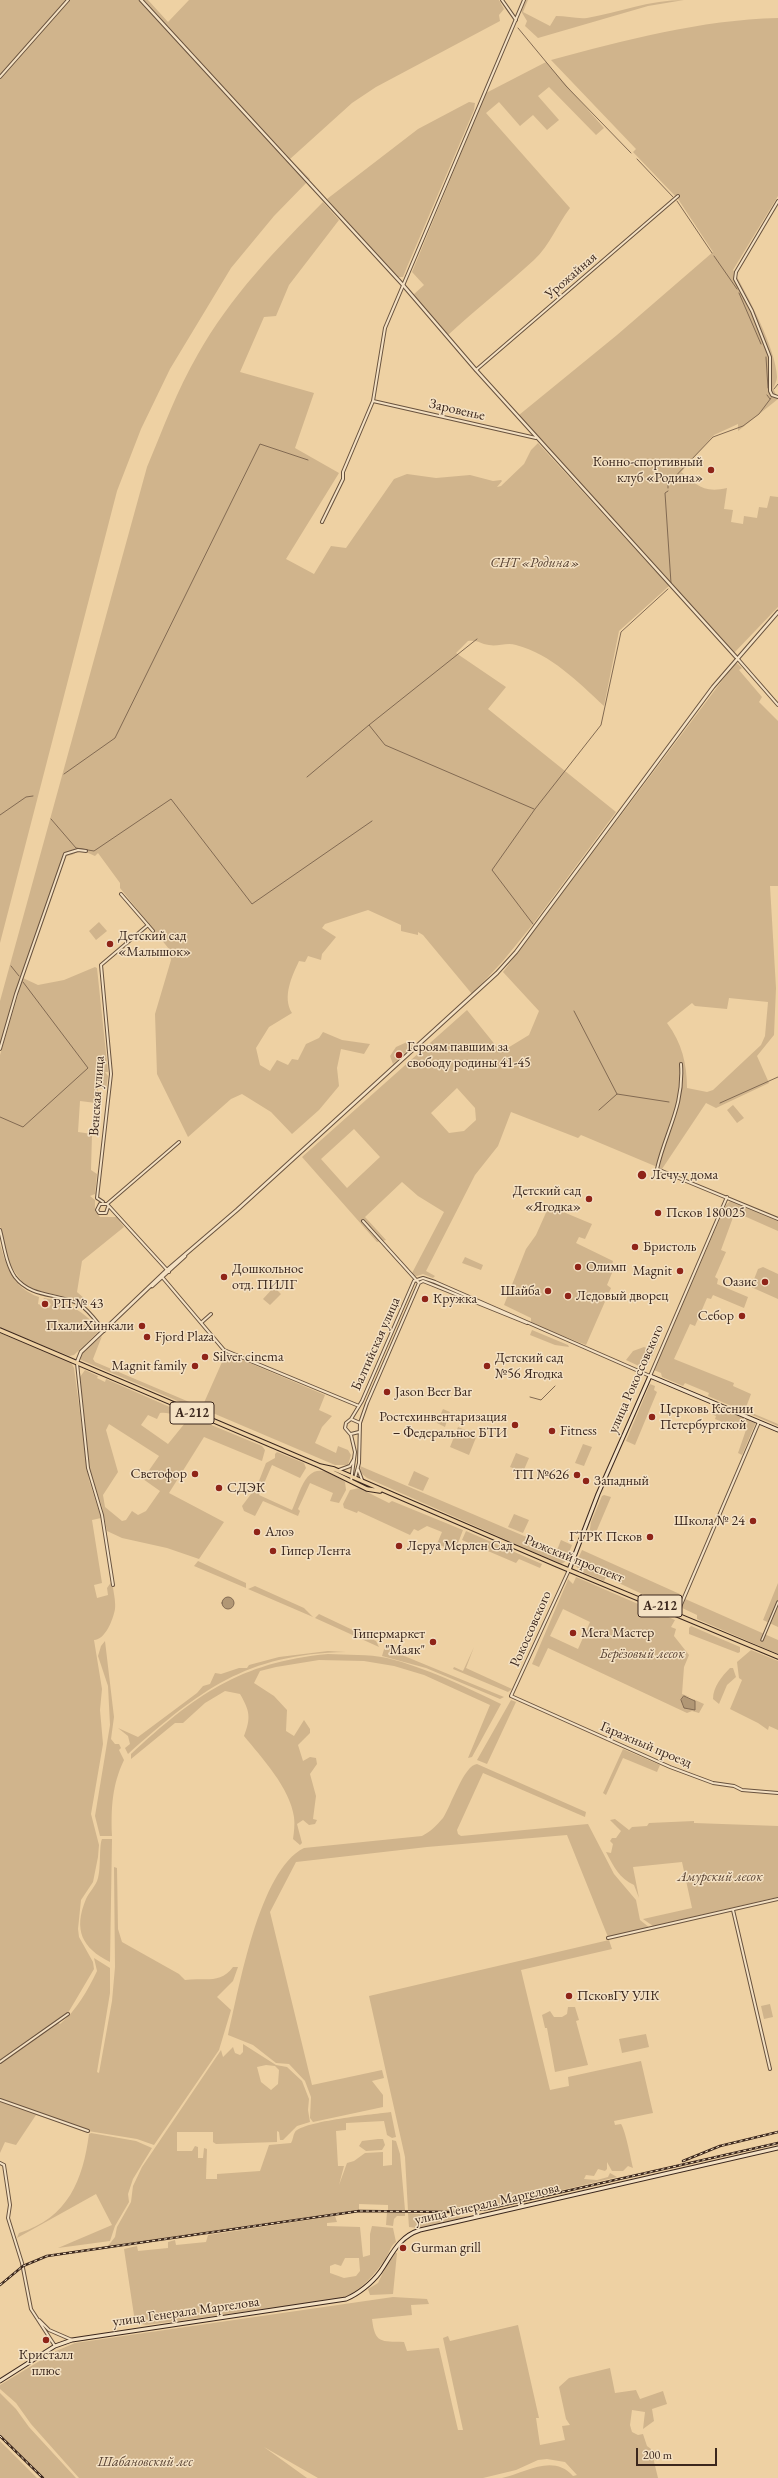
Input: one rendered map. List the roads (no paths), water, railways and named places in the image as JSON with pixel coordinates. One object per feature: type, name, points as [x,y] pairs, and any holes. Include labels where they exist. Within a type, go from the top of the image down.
[{"type":"highway","name":"А-212","points":[[0,1330],[77,1362]]},
{"type":"highway","name":"Рижский проспект","points":[[77,1362],[320,1466],[367,1489],[385,1492]]},
{"type":"highway","name":"Рижский проспект","points":[[320,1466],[334,1469],[569,1570],[778,1657]]},
{"type":"main road","points":[[650,1376],[778,1430]]},
{"type":"main road","name":"улица Рокоссовского","points":[[569,1570],[598,1494],[650,1376]]},
{"type":"main road","name":"улица Генерала Маргелова","points":[[0,2381],[55,2346],[72,2340],[346,2299],[358,2294],[376,2276],[400,2242],[412,2232],[778,2148]]},
{"type":"street","points":[[0,77],[68,0]]},
{"type":"street","points":[[141,0],[403,285],[536,438],[778,705]]},
{"type":"street","points":[[502,0],[516,20]]},
{"type":"street","points":[[322,522],[342,479],[343,472],[373,401],[385,328],[524,0]]},
{"type":"street","name":"Урожайная","points":[[476,370],[678,196]]},
{"type":"street","points":[[778,201],[739,266],[735,279],[752,311],[770,358],[770,391],[772,395],[778,398]]},
{"type":"street","name":"Заровенье","points":[[373,401],[536,438]]},
{"type":"street","points":[[113,1585],[102,1515],[88,1468],[77,1362],[81,1352],[168,1271],[497,973],[516,952],[736,657],[778,612]]},
{"type":"street","points":[[0,1049],[16,994],[65,854],[78,850],[86,851]]},
{"type":"street","points":[[120,894],[152,931]]},
{"type":"street","name":"Венская улица","points":[[103,1202],[97,1198],[111,1074],[107,1006],[101,965],[148,925]]},
{"type":"street","points":[[681,1064],[681,1092],[679,1104],[657,1169],[778,1219]]},
{"type":"street","points":[[168,1271],[108,1205],[103,1202],[97,1206],[99,1213],[106,1213],[108,1205],[179,1142]]},
{"type":"street","name":"улица Рокоссовского","points":[[650,1376],[727,1197]]},
{"type":"street","points":[[363,1221],[418,1279],[419,1283],[423,1281],[432,1283]]},
{"type":"street","points":[[0,1230],[9,1265],[21,1283],[36,1293],[54,1295],[79,1305],[88,1311],[104,1331]]},
{"type":"street","points":[[152,1286],[163,1278],[168,1271]]},
{"type":"street","points":[[163,1278],[202,1322],[224,1350],[359,1406]]},
{"type":"street","points":[[418,1279],[423,1278],[650,1376]]},
{"type":"street","name":"Балтийская улица","points":[[351,1482],[350,1476],[355,1456],[354,1444],[345,1425],[351,1419],[359,1406],[413,1284],[418,1279]]},
{"type":"street","name":"Балтийская улица","points":[[351,1482],[358,1468],[360,1423],[369,1397],[419,1283]]},
{"type":"street","points":[[202,1322],[211,1314]]},
{"type":"street","points":[[351,1419],[360,1423]]},
{"type":"street","points":[[677,1614],[759,1422]]},
{"type":"street","points":[[349,1433],[359,1432]]},
{"type":"street","points":[[334,1469],[347,1468],[355,1456]]},
{"type":"street","name":"Балтийская улица","points":[[358,1468],[363,1482]]},
{"type":"street","name":"Рокоссовского","points":[[512,1696],[569,1570]]},
{"type":"street","points":[[762,1640],[778,1602]]},
{"type":"street","name":"Гаражный проезд","points":[[512,1696],[670,1767],[713,1784],[734,1786],[742,1790],[778,1793]]},
{"type":"street","points":[[608,1938],[778,1899]]},
{"type":"street","points":[[733,1910],[770,2069]]},
{"type":"street","points":[[0,2062],[68,2014]]},
{"type":"street","points":[[0,2100],[88,2132]]},
{"type":"street","points":[[0,2163],[4,2165],[6,2172],[10,2205],[8,2218],[22,2263],[31,2309],[55,2346]]},
{"type":"street","points":[[37,2318],[54,2332],[72,2340]]},
{"type":"street","points":[[52,2340],[54,2332]]},
{"type":"waterway","points":[[518,28],[566,86],[631,153]]},
{"type":"waterway","points":[[637,159],[673,197]]},
{"type":"waterway","points":[[677,201],[712,253]]},
{"type":"waterway","points":[[714,256],[737,289]]},
{"type":"waterway","points":[[739,293],[761,344]]},
{"type":"waterway","points":[[766,357],[768,388]]},
{"type":"waterway","points":[[774,389],[778,384]]},
{"type":"waterway","points":[[767,395],[770,399]]},
{"type":"waterway","points":[[668,488],[668,484],[713,437],[743,426],[759,414],[771,398]]},
{"type":"waterway","points":[[64,774],[115,738],[260,444],[308,460]]},
{"type":"waterway","points":[[668,491],[665,493],[671,583]]},
{"type":"waterway","points":[[533,924],[492,870],[535,809],[601,725],[621,632],[668,589]]},
{"type":"waterway","points":[[477,639],[369,725],[385,745],[534,809]]},
{"type":"waterway","points":[[307,777],[369,725]]},
{"type":"waterway","points":[[0,815],[26,797],[33,796]]},
{"type":"waterway","points":[[51,819],[76,848],[94,851],[171,799],[252,904],[372,821]]},
{"type":"waterway","points":[[11,966],[19,976]]},
{"type":"waterway","points":[[0,1117],[23,1127],[88,1068],[23,982]]},
{"type":"waterway","points":[[574,1011],[617,1094]]},
{"type":"waterway","points":[[720,1103],[778,1077]]},
{"type":"waterway","points":[[599,1110],[617,1094],[669,1102]]},
{"type":"waterway","points":[[530,1397],[541,1400],[555,1386]]},
{"type":"railway","points":[[683,2161],[720,2146],[778,2132]]},
{"type":"railway","points":[[0,2285],[23,2266],[47,2256],[359,2211],[458,2212],[487,2209],[778,2143]]},
{"type":"railway","points":[[0,2436],[43,2478]]},
{"type":"place","name":"Конно-спортивный клуб «Родина»","points":[[711,470]]},
{"type":"place","name":"Детский сад «Малышок»","points":[[110,944]]},
{"type":"place","name":"Героям павшим за свободу родины 41-45","points":[[399,1055]]},
{"type":"place","name":"Лечу у дома","points":[[642,1175]]},
{"type":"place","name":"Детский сад «Ягодка»","points":[[589,1199]]},
{"type":"place","name":"Псков 180025","points":[[658,1213]]},
{"type":"place","name":"Бристоль","points":[[635,1247]]},
{"type":"place","name":"Олимп","points":[[578,1267]]},
{"type":"place","name":"Magnit","points":[[680,1271]]},
{"type":"place","name":"Дошкольное отд. ПИЛГ","points":[[224,1277]]},
{"type":"place","name":"Оазис","points":[[765,1282]]},
{"type":"place","name":"Шайба","points":[[548,1291]]},
{"type":"place","name":"Ледовый дворец","points":[[568,1296]]},
{"type":"place","name":"Кружка","points":[[425,1299]]},
{"type":"place","name":"РП № 43","points":[[45,1304]]},
{"type":"place","name":"Себор","points":[[742,1316]]},
{"type":"place","name":"ПхалиХинкали","points":[[142,1326]]},
{"type":"place","name":"Fjord Plaza","points":[[147,1337]]},
{"type":"place","name":"Silver cinema","points":[[205,1357]]},
{"type":"place","name":"Magnit family","points":[[195,1366]]},
{"type":"place","name":"Детский сад №56 Ягодка","points":[[487,1366]]},
{"type":"place","name":"Jason Beer Bar","points":[[387,1392]]},
{"type":"place","name":"Церковь Ксении Петербургской","points":[[652,1417]]},
{"type":"place","name":"Ростехинвентаризация – Федеральное БТИ","points":[[515,1425]]},
{"type":"place","name":"Fitness","points":[[552,1431]]},
{"type":"place","name":"Светофор","points":[[195,1474]]},
{"type":"place","name":"ТП №626","points":[[577,1475]]},
{"type":"place","name":"Западный","points":[[586,1481]]},
{"type":"place","name":"СДЭК","points":[[219,1488]]},
{"type":"place","name":"Школа № 24","points":[[753,1521]]},
{"type":"place","name":"Алоэ","points":[[257,1532]]},
{"type":"place","name":"ГТРК Псков","points":[[650,1537]]},
{"type":"place","name":"Леруа Мерлен Сад","points":[[399,1546]]},
{"type":"place","name":"Гипер Лента","points":[[273,1551]]},
{"type":"place","name":"Мега Мастер","points":[[573,1633]]},
{"type":"place","name":"Гипермаркет \"Маяк\"","points":[[433,1642]]},
{"type":"place","name":"ПсковГУ УЛК","points":[[569,1996]]},
{"type":"place","name":"Gurman grill","points":[[403,2248]]},
{"type":"place","name":"Кристалл плюс","points":[[46,2340]]},
{"type":"park label","name":"СНТ «Родина»","points":[[535,563]]},
{"type":"park label","name":"Берёзовый лесок","points":[[642,1654]]},
{"type":"park label","name":"Амурский лесок","points":[[720,1877]]},
{"type":"park label","name":"Шабановский лес","points":[[145,2462]]}]
